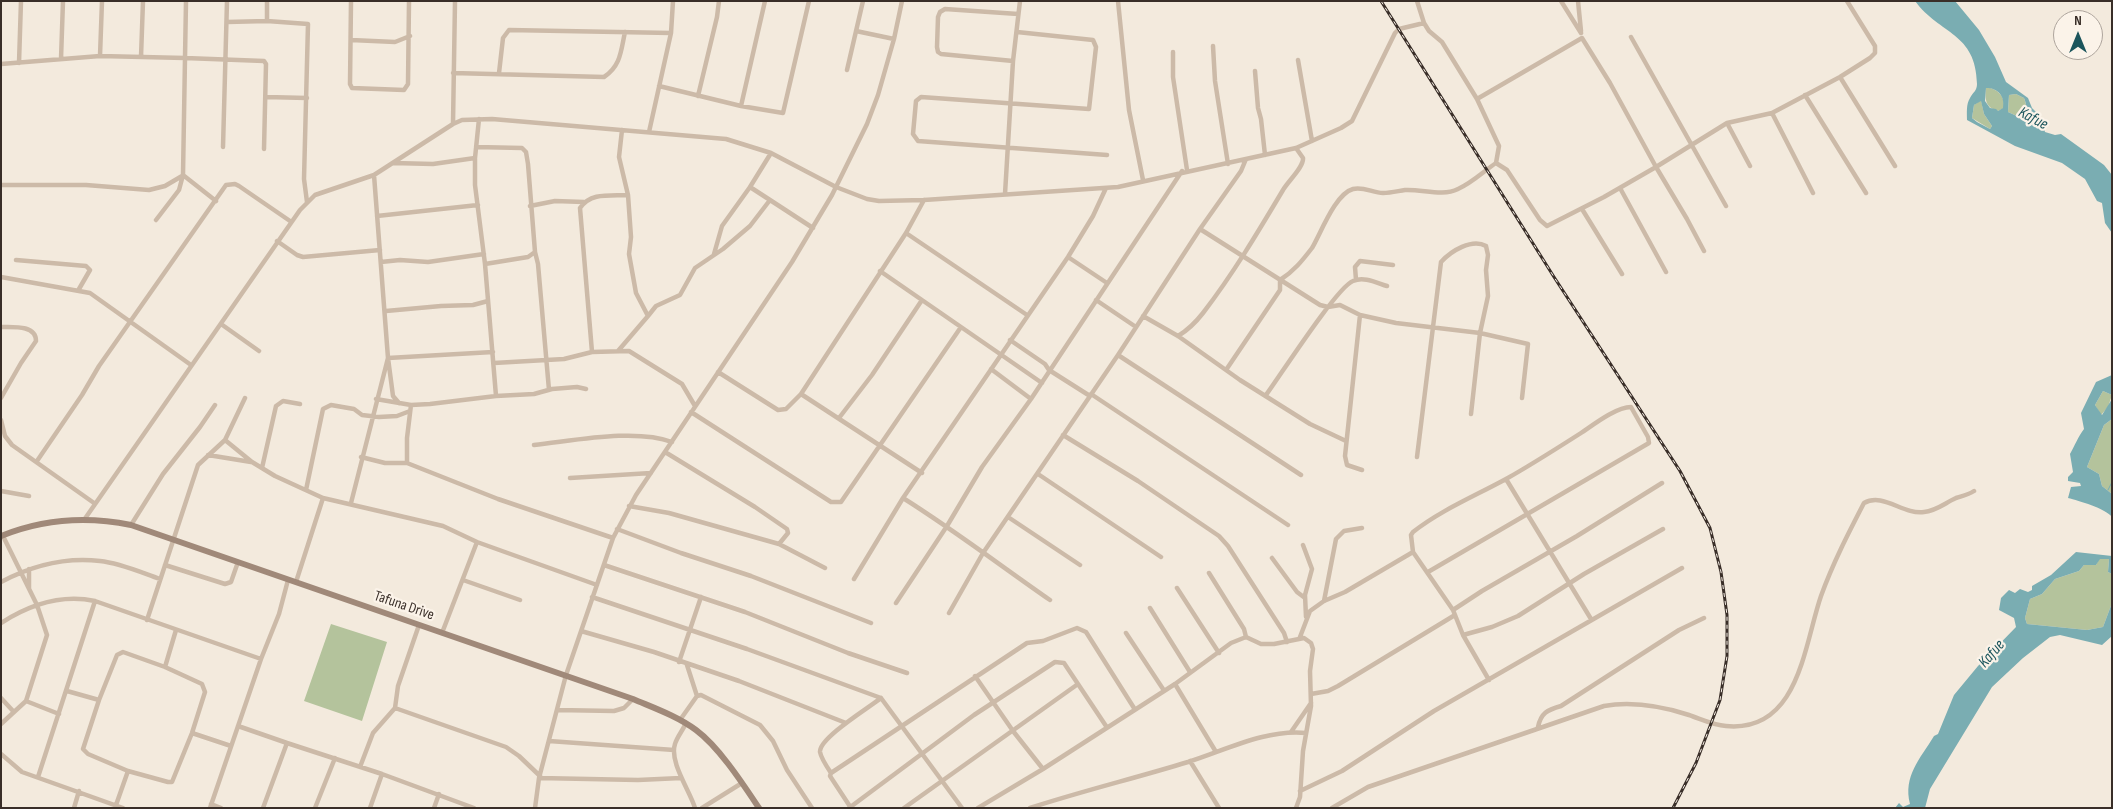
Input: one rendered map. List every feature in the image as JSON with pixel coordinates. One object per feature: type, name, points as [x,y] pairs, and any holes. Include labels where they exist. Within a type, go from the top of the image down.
[{"type":"main road","name":"Tafuna Drive","points":[[2,536],[43,524],[84,520],[131,525],[633,699],[683,722],[708,742],[742,783],[759,808]]},
{"type":"street","points":[[19,63],[21,1]]},
{"type":"street","points":[[61,58],[63,1]]},
{"type":"street","points":[[100,56],[102,1]]},
{"type":"street","points":[[141,57],[143,1]]},
{"type":"street","points":[[156,220],[179,190],[183,175],[186,1]]},
{"type":"street","points":[[223,148],[227,1]]},
{"type":"street","points":[[267,1],[267,21]]},
{"type":"street","points":[[351,1],[350,84],[352,88],[404,90],[408,84],[409,1]]},
{"type":"street","points":[[454,124],[455,1]]},
{"type":"street","points":[[649,132],[671,33],[673,1]]},
{"type":"street","points":[[698,96],[717,17],[719,1]]},
{"type":"street","points":[[741,106],[765,1]]},
{"type":"street","points":[[658,86],[780,114],[784,111],[809,1]]},
{"type":"street","points":[[848,70],[863,1]]},
{"type":"street","points":[[535,808],[539,777],[566,675],[617,529],[629,506],[814,228],[867,124],[878,95],[894,39],[902,1]]},
{"type":"street","points":[[1005,194],[1013,60],[1020,1]]},
{"type":"street","points":[[1118,1],[1130,110],[1143,180]]},
{"type":"street","points":[[1280,280],[1293,272],[1342,197],[1353,189],[1370,190],[1380,193],[1404,190],[1452,191],[1464,186],[1496,163],[1499,146],[1477,99],[1442,42],[1429,31],[1424,23],[1417,1]]},
{"type":"street","points":[[1561,1],[1610,83],[1704,251]]},
{"type":"street","points":[[1578,1],[1581,35]]},
{"type":"street","points":[[1496,163],[1507,170],[1540,220],[1547,226],[1620,188],[1727,123],[1772,113],[1840,77],[1875,53],[1875,46],[1846,1]]},
{"type":"street","points":[[1013,60],[941,54],[938,52],[937,47],[938,16],[940,12],[945,10],[1018,14]]},
{"type":"street","points":[[227,22],[267,21],[308,24],[304,179],[307,202]]},
{"type":"street","points":[[84,520],[94,503],[221,324],[290,221],[307,202],[315,195],[374,175],[462,120],[479,119],[726,139],[771,153],[836,187],[867,199],[878,201],[924,200],[1106,188],[1265,156],[1296,148],[1342,128],[1352,121],[1395,33],[1399,29],[1424,23]]},
{"type":"street","points":[[499,73],[503,38],[509,30],[671,33]]},
{"type":"street","points":[[856,31],[894,39]]},
{"type":"street","points":[[453,73],[604,77],[612,72],[618,64],[625,32]]},
{"type":"street","points":[[1017,32],[1092,40],[1096,47],[1089,110],[921,97],[916,101],[913,134],[918,141],[1106,155]]},
{"type":"street","points":[[1477,99],[1581,35]]},
{"type":"street","points":[[351,40],[395,42],[410,36]]},
{"type":"street","points":[[1631,37],[1726,206]]},
{"type":"street","points":[[1213,46],[1215,81],[1228,164]]},
{"type":"street","points":[[896,603],[947,526],[982,468],[1042,383],[1107,283],[1185,171],[1173,77],[1173,52]]},
{"type":"street","points":[[1,64],[100,56],[264,60],[266,64],[264,149]]},
{"type":"street","points":[[1298,60],[1312,141]]},
{"type":"street","points":[[1255,71],[1265,156]]},
{"type":"street","points":[[1840,77],[1895,166]]},
{"type":"street","points":[[1805,95],[1866,193]]},
{"type":"street","points":[[266,97],[307,98]]},
{"type":"street","points":[[1772,113],[1813,193]]},
{"type":"street","points":[[479,119],[475,158],[496,396]]},
{"type":"street","points":[[1727,123],[1750,166]]},
{"type":"street","points":[[622,130],[619,157],[628,195],[631,237],[629,254],[636,293],[648,316]]},
{"type":"street","points":[[476,147],[517,147],[526,152],[549,390]]},
{"type":"street","points":[[1178,336],[1192,326],[1203,314],[1243,257],[1290,178],[1303,162],[1303,158],[1296,148]]},
{"type":"street","points":[[714,254],[722,226],[750,187],[771,153]]},
{"type":"street","points":[[393,163],[433,164],[475,158]]},
{"type":"street","points":[[949,613],[983,553],[1118,355],[1200,229],[1241,171],[1246,159]]},
{"type":"street","points":[[1,185],[86,185],[149,190],[165,186],[183,175]]},
{"type":"street","points":[[183,175],[216,201]]},
{"type":"street","points":[[374,175],[386,312],[388,358],[393,396],[400,404]]},
{"type":"street","points":[[37,461],[130,321],[226,185],[234,184],[290,221]]},
{"type":"street","points":[[750,187],[814,228]]},
{"type":"street","points":[[854,579],[903,498],[922,473],[1010,340],[1068,257],[1093,216],[1106,188]]},
{"type":"street","points":[[1620,188],[1666,272]]},
{"type":"street","points":[[530,206],[555,201],[584,202],[594,197],[628,195]]},
{"type":"street","points":[[618,350],[656,306],[680,295],[695,268],[723,249],[750,226],[770,200]]},
{"type":"street","points":[[718,372],[778,410],[786,409],[801,394],[906,233],[924,200]]},
{"type":"street","points":[[584,202],[580,208],[579,220],[592,352]]},
{"type":"street","points":[[377,216],[478,205]]},
{"type":"street","points":[[1582,209],[1622,274]]},
{"type":"street","points":[[1200,229],[1316,303],[1328,307],[1340,305],[1360,315],[1433,328],[1480,333],[1528,344],[1522,398]]},
{"type":"street","points":[[906,233],[1027,316]]},
{"type":"street","points":[[277,241],[303,257],[380,250]]},
{"type":"street","points":[[1417,457],[1441,262],[1450,253],[1472,243],[1478,243],[1486,246],[1488,255],[1486,270],[1488,296],[1480,333],[1471,414]]},
{"type":"street","points":[[485,264],[528,258],[535,252]]},
{"type":"street","points":[[381,262],[400,260],[428,262],[484,254]]},
{"type":"street","points":[[1068,257],[1107,283]]},
{"type":"street","points":[[16,260],[86,266],[90,270],[79,289]]},
{"type":"street","points":[[1356,280],[1355,267],[1360,261],[1393,264]]},
{"type":"street","points":[[880,271],[1042,383]]},
{"type":"street","points":[[1,277],[79,289],[95,295],[192,365]]},
{"type":"street","points":[[1226,370],[1280,290],[1280,280]]},
{"type":"street","points":[[1266,395],[1328,307],[1348,284],[1356,280],[1370,280],[1387,286]]},
{"type":"street","points":[[1280,290],[1290,286]]},
{"type":"street","points":[[839,418],[872,375],[922,300]]},
{"type":"street","points":[[1096,300],[1136,327]]},
{"type":"street","points":[[386,312],[432,306],[473,305],[488,301]]},
{"type":"street","points":[[1360,315],[1345,456],[1347,465],[1362,470]]},
{"type":"street","points":[[1143,316],[1178,336],[1226,370],[1310,424],[1346,441]]},
{"type":"street","points":[[221,324],[259,351]]},
{"type":"street","points":[[1,327],[31,330],[35,334],[36,341],[1,398]]},
{"type":"street","points":[[692,412],[835,504],[842,502],[961,327]]},
{"type":"street","points":[[1010,340],[1045,364],[1050,370],[1288,525]]},
{"type":"street","points":[[494,363],[545,362],[592,352],[607,353],[618,350],[633,354],[682,384],[695,406]]},
{"type":"street","points":[[388,358],[493,352]]},
{"type":"street","points":[[1118,355],[1301,475]]},
{"type":"street","points":[[350,503],[388,358]]},
{"type":"street","points":[[991,369],[1031,399]]},
{"type":"street","points":[[376,399],[411,405],[463,402],[496,396],[534,394],[576,387],[586,389]]},
{"type":"street","points":[[801,394],[922,473]]},
{"type":"street","points":[[147,620],[198,465],[224,440],[245,398]]},
{"type":"street","points":[[262,468],[276,406],[283,401],[300,404]]},
{"type":"street","points":[[131,525],[163,474],[200,428],[215,405]]},
{"type":"street","points":[[306,490],[323,409],[331,405],[354,409],[362,415],[374,417],[388,417],[410,412]]},
{"type":"street","points":[[407,463],[407,438],[411,405]]},
{"type":"street","points":[[1428,572],[1649,442],[1631,407],[1624,408],[1601,419],[1506,479],[1452,507],[1417,529],[1411,535],[1413,552],[1454,613],[1463,635],[1489,680]]},
{"type":"street","points":[[1,420],[7,440],[94,503]]},
{"type":"street","points":[[1063,435],[1138,481],[1219,536],[1228,546],[1284,633],[1287,642]]},
{"type":"street","points":[[534,445],[628,436],[656,437],[672,442]]},
{"type":"street","points":[[224,440],[262,468],[323,498],[443,526],[477,542],[597,585]]},
{"type":"street","points":[[665,452],[755,507],[787,529],[788,534],[779,544]]},
{"type":"street","points":[[208,455],[252,462]]},
{"type":"street","points":[[361,457],[384,463],[407,463],[498,499],[613,538]]},
{"type":"street","points":[[570,478],[651,473]]},
{"type":"street","points":[[1038,474],[1161,557]]},
{"type":"street","points":[[1506,479],[1591,619]]},
{"type":"street","points":[[1312,694],[1328,691],[1338,686],[1454,613],[1482,591],[1662,483]]},
{"type":"street","points":[[1,491],[29,496]]},
{"type":"street","points":[[1332,808],[1368,788],[1538,727],[1604,706],[1624,703],[1646,705],[1725,726],[1746,725],[1764,719],[1786,698],[1795,684],[1831,571],[1864,503],[1872,499],[1880,500],[1900,508],[1922,512],[1940,508],[1974,491]]},
{"type":"street","points":[[296,582],[323,498]]},
{"type":"street","points":[[903,498],[947,526],[1050,600]]},
{"type":"street","points":[[629,506],[670,513],[779,544],[825,568]]},
{"type":"street","points":[[1008,517],[1080,565]]},
{"type":"street","points":[[1324,601],[1336,539],[1344,531],[1362,528]]},
{"type":"street","points":[[617,529],[756,577],[871,623]]},
{"type":"street","points":[[1463,635],[1492,628],[1518,616],[1569,583],[1663,529]]},
{"type":"street","points":[[1,724],[26,701],[47,635],[37,605],[19,572],[12,552],[2,536]]},
{"type":"street","points":[[442,632],[477,542]]},
{"type":"street","points":[[1302,545],[1312,566],[1305,598],[1306,618]]},
{"type":"street","points":[[1300,637],[1310,611],[1324,601],[1345,592],[1413,552]]},
{"type":"street","points":[[1272,558],[1297,592],[1305,598]]},
{"type":"street","points":[[1,582],[19,572],[49,564],[100,561],[160,579]]},
{"type":"street","points":[[165,565],[225,584],[231,582],[238,562]]},
{"type":"street","points":[[604,565],[745,612],[848,653],[907,673]]},
{"type":"street","points":[[1300,791],[1342,771],[1434,711],[1682,568]]},
{"type":"street","points":[[28,590],[29,569]]},
{"type":"street","points":[[1209,572],[1244,629],[1246,637]]},
{"type":"street","points":[[221,808],[211,806],[288,580]]},
{"type":"street","points":[[463,580],[520,600]]},
{"type":"street","points":[[1177,588],[1219,653]]},
{"type":"street","points":[[679,662],[701,597]]},
{"type":"street","points":[[1,623],[37,605],[82,598],[261,659]]},
{"type":"street","points":[[592,598],[689,629],[882,698],[962,808]]},
{"type":"street","points":[[38,777],[95,601]]},
{"type":"street","points":[[1150,608],[1190,672]]},
{"type":"street","points":[[1538,727],[1541,717],[1548,710],[1561,706],[1679,630],[1704,618]]},
{"type":"street","points":[[360,767],[372,732],[395,708],[398,686],[419,625]]},
{"type":"street","points":[[830,772],[1027,643],[1043,641],[1080,628],[1086,632],[1134,708]]},
{"type":"street","points":[[165,667],[176,630]]},
{"type":"street","points":[[581,632],[654,652],[687,665],[739,681],[846,723]]},
{"type":"street","points":[[1126,633],[1163,690]]},
{"type":"street","points":[[978,808],[1043,769],[1106,726],[1175,684],[1231,643],[1246,637],[1261,644],[1287,642],[1300,637],[1308,640],[1313,649],[1310,671],[1312,694],[1300,791],[1296,808]]},
{"type":"street","points":[[119,653],[165,667],[202,684],[205,692],[192,733],[172,782],[128,771],[88,754],[84,749],[99,700],[119,653]]},
{"type":"street","points":[[882,698],[846,723],[821,745],[820,753],[830,772],[830,776],[850,807],[992,702],[1058,661],[1064,662],[1106,726]]},
{"type":"street","points":[[687,665],[697,696],[683,722],[674,750],[681,778],[691,794],[695,808]]},
{"type":"street","points":[[975,676],[992,702],[1043,769]]},
{"type":"street","points":[[904,808],[1078,684]]},
{"type":"street","points":[[1175,684],[1216,752]]},
{"type":"street","points":[[67,691],[99,700]]},
{"type":"street","points":[[697,696],[701,695],[711,699],[760,725],[773,742],[787,770],[812,808]]},
{"type":"street","points":[[1,698],[13,711]]},
{"type":"street","points":[[557,710],[614,712],[624,708],[633,699]]},
{"type":"street","points":[[26,701],[59,714]]},
{"type":"street","points":[[1290,732],[1311,703]]},
{"type":"street","points":[[395,708],[506,747],[524,761],[539,777],[638,780],[681,778]]},
{"type":"street","points":[[238,726],[382,774],[474,808]]},
{"type":"street","points":[[1030,808],[1190,762],[1238,744],[1290,732],[1306,733]]},
{"type":"street","points":[[192,733],[231,746]]},
{"type":"street","points":[[549,740],[674,750]]},
{"type":"street","points":[[263,808],[286,743]]},
{"type":"street","points":[[1,754],[22,772],[123,808]]},
{"type":"street","points":[[315,808],[335,758]]},
{"type":"street","points":[[1190,762],[1219,808]]},
{"type":"street","points":[[116,805],[128,771]]},
{"type":"street","points":[[370,808],[382,774]]},
{"type":"street","points":[[702,808],[742,783]]},
{"type":"street","points":[[74,808],[79,792]]},
{"type":"street","points":[[434,808],[439,794]]},
{"type":"street","points":[[1053,801],[1057,808]]},
{"type":"green space","points":[[1986,87],[1994,89],[2000,94],[2004,108],[1998,111],[1988,105]]},
{"type":"green space","points":[[2016,94],[2024,98],[2026,104],[2026,112],[2021,118],[2008,112],[2009,95]]},
{"type":"green space","points":[[1981,100],[1984,114],[1992,126],[1990,129],[1972,118],[1974,105]]},
{"type":"green space","points":[[2103,391],[2112,395],[2108,407],[2101,415],[2095,405]]},
{"type":"green space","points":[[2112,419],[2112,494],[2102,486],[2099,474],[2087,467],[2104,425]]},
{"type":"green space","points":[[2099,559],[2109,559],[2108,572],[2112,574],[2112,603],[2103,627],[2087,630],[2027,624],[2025,618],[2030,599],[2042,594],[2055,579],[2079,571],[2084,565],[2096,565]]},
{"type":"green space","points":[[331,624],[387,642],[362,721],[304,701]]},
{"type":"water","name":"Kafue","points":[[1915,1],[1955,1],[1979,30],[1995,57],[2006,82],[2028,98],[2032,108],[2040,116],[2045,132],[2055,135],[2061,134],[2104,165],[2112,175],[2112,233],[2105,223],[2102,203],[2097,201],[2085,179],[2062,163],[2015,146],[1967,120],[1968,103],[1977,86],[1975,67],[1970,54],[1964,44],[1925,12]],"holes":[[[1986,88],[1994,89],[2002,96],[2003,108],[1998,111],[1990,108],[1985,101]],[[2016,94],[2024,98],[2026,109],[2025,114],[2021,118],[2008,112],[2009,95]],[[1981,101],[1984,114],[1992,126],[1990,129],[1972,118],[1974,105]]]},
{"type":"water","points":[[2112,375],[2112,395],[2103,391],[2095,405],[2102,415],[2112,399],[2112,419],[2104,425],[2087,467],[2099,474],[2102,486],[2112,494],[2112,517],[2098,508],[2068,498],[2071,487],[2081,486],[2080,483],[2068,481],[2068,477],[2073,472],[2070,454],[2084,429],[2081,413],[2096,382]]},
{"type":"water","name":"Kafue","points":[[2076,552],[2112,556],[2112,574],[2108,572],[2109,559],[2100,559],[2096,565],[2084,565],[2079,571],[2055,579],[2042,594],[2030,599],[2025,618],[2027,624],[2087,630],[2103,627],[2112,603],[2112,636],[2102,645],[2060,635],[2050,637],[2023,658],[1992,687],[1930,789],[1925,808],[1895,808],[1899,803],[1903,807],[1910,804],[1909,785],[1914,768],[1934,736],[1938,734],[1954,695],[1978,666],[2016,627],[2014,618],[1999,610],[2001,598],[2009,590],[2015,593],[2020,589],[2028,592],[2032,590],[2032,586],[2051,575]]},
{"type":"waterway","points":[[2108,490],[2112,482]]},
{"type":"railway","points":[[1381,1],[1554,277],[1680,471],[1710,528],[1721,572],[1727,615],[1727,656],[1720,700],[1696,763],[1673,808]]}]
